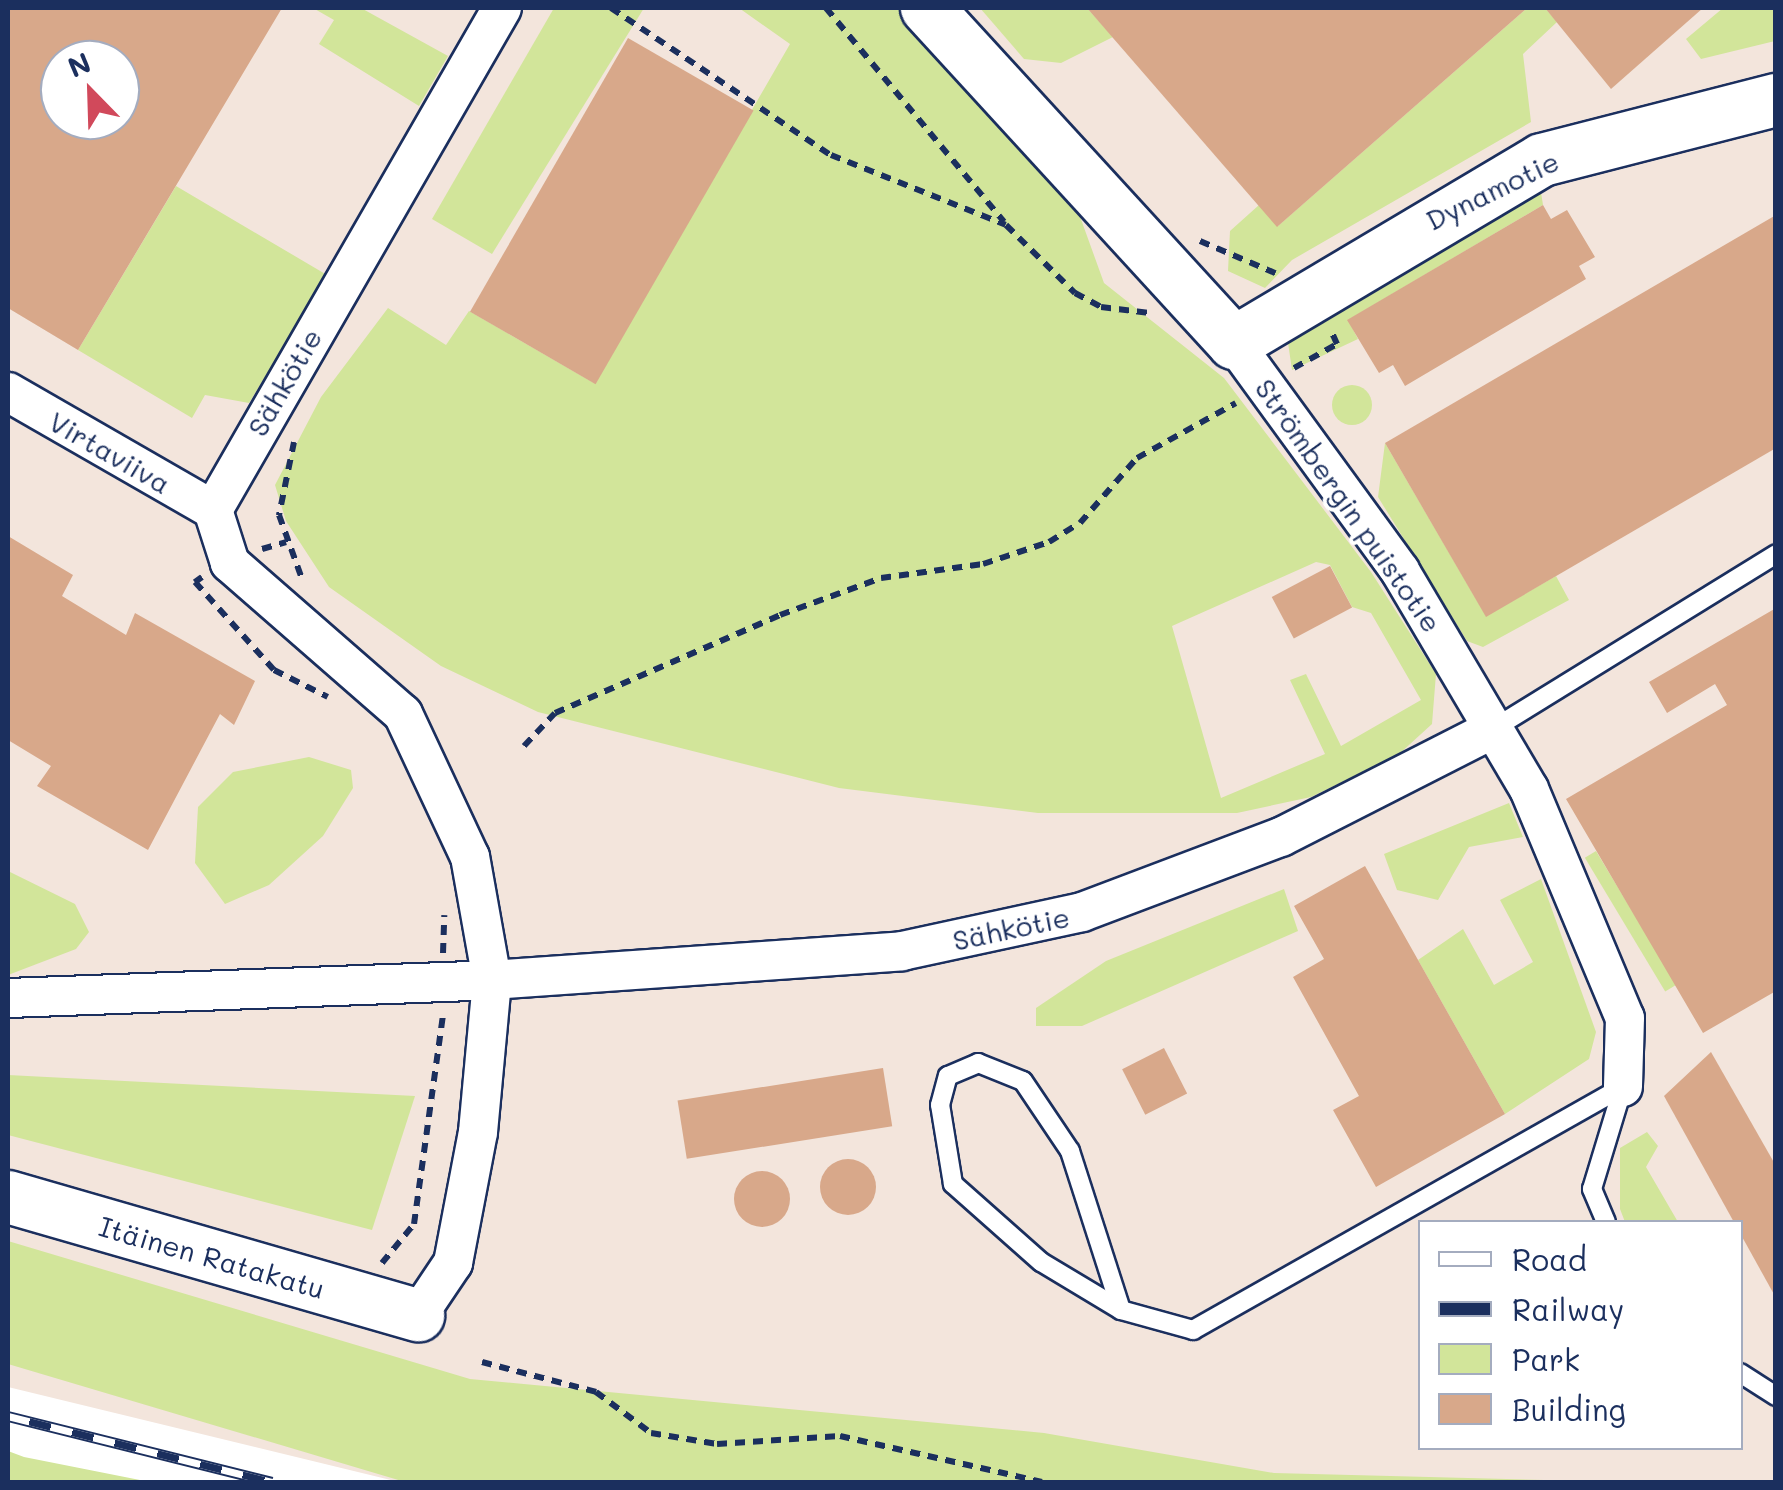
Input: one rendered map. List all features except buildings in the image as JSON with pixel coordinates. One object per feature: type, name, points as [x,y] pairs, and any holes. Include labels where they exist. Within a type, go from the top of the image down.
[{"type":"street","name":"Sähkötie","points":[[214,510],[502,8]]},
{"type":"street","name":"Strömbergin puistotie","points":[[927,8],[1202,273],[1234,343],[1400,571],[1529,790],[1625,1018],[1623,1087]]},
{"type":"street","name":"Dynamotie","points":[[1234,343],[1542,160],[1776,100]]},
{"type":"street","name":"Virtaviiva","points":[[8,392],[214,510]]},
{"type":"street","points":[[214,510],[230,563],[404,714],[470,857],[492,980],[478,1132],[454,1263],[418,1315]]},
{"type":"street","name":"Sähkötie","points":[[8,998],[492,980],[902,952],[1082,912],[1281,837],[1494,729]]},
{"type":"street","name":"Itäinen Ratakatu","points":[[8,1196],[418,1315]]},
{"type":"lane","points":[[1494,729],[1776,554]]},
{"type":"lane","points":[[1121,1310],[1070,1151],[1024,1081],[978,1063],[948,1076],[940,1105],[953,1184],[1041,1262],[1121,1310],[1193,1330],[1623,1087]]},
{"type":"lane","points":[[1605,1220],[1592,1190],[1623,1087]]},
{"type":"lane","points":[[1743,1376],[1776,1396]]},
{"type":"path","points":[[611,8],[831,155],[1006,225]]},
{"type":"path","points":[[826,8],[1006,225],[1101,308],[1150,313],[1202,273],[1281,275],[1295,266]]},
{"type":"path","points":[[1191,234],[1202,273]]},
{"type":"path","points":[[524,746],[555,713],[780,614],[881,578],[983,564],[1048,542],[1080,523],[1137,458],[1266,384]]},
{"type":"path","points":[[298,429],[279,515],[306,586]]},
{"type":"path","points":[[482,1362],[596,1392],[651,1433],[717,1444],[840,1436],[1042,1482]]},
{"type":"shaded area","points":[[8,8],[1775,8],[1775,1482],[399,1482],[8,1387]]},
{"type":"green space","points":[[313,8],[361,8],[448,56],[419,106],[319,44],[334,20]]},
{"type":"green space","points":[[554,8],[644,8],[492,254],[432,219]]},
{"type":"green space","points":[[739,8],[900,8],[1078,211],[1104,283],[1224,378],[1371,572],[1436,674],[1432,724],[1398,755],[1311,797],[1237,813],[1038,813],[839,788],[538,712],[441,666],[329,587],[286,521],[275,485],[321,397],[388,308],[446,345],[469,311],[594,383],[790,44]],"holes":[[[1316,562],[1330,565],[1352,607],[1371,613],[1421,700],[1341,746],[1306,674],[1290,680],[1325,754],[1221,798],[1172,626]]]},
{"type":"green space","points":[[980,8],[1087,8],[1113,37],[1061,63],[1024,59]]},
{"type":"green space","points":[[1527,8],[1545,8],[1557,22],[1523,54],[1531,122],[1292,260],[1265,288],[1228,271],[1230,231],[1259,205],[1278,226]]},
{"type":"green space","points":[[1723,8],[1775,8],[1775,41],[1701,59],[1686,39]]},
{"type":"green space","points":[[176,186],[327,275],[249,403],[205,395],[192,418],[78,350]]},
{"type":"green space","points":[[1540,186],[1543,205],[1348,320],[1358,339],[1292,370],[1287,336]]},
{"type":"green space","points":[[1352,385],[1366,391],[1372,405],[1366,419],[1352,425],[1338,419],[1332,405],[1338,391]]},
{"type":"green space","points":[[1385,443],[1486,616],[1556,576],[1569,600],[1483,647],[1467,641],[1378,497]]},
{"type":"green space","points":[[309,757],[351,770],[353,788],[323,836],[269,885],[225,904],[195,863],[198,807],[233,772]]},
{"type":"green space","points":[[1509,803],[1523,837],[1469,847],[1438,900],[1397,890],[1384,854]]},
{"type":"green space","points":[[1596,851],[1676,985],[1665,991],[1585,858]]},
{"type":"green space","points":[[8,871],[75,904],[89,932],[76,949],[8,975]]},
{"type":"green space","points":[[1541,879],[1596,1032],[1589,1059],[1505,1114],[1418,960],[1463,929],[1494,985],[1533,962],[1500,900]]},
{"type":"green space","points":[[1284,889],[1298,931],[1082,1026],[1036,1026],[1036,1008],[1106,961]]},
{"type":"green space","points":[[8,1075],[415,1096],[372,1230],[8,1135]]},
{"type":"green space","points":[[1647,1132],[1658,1146],[1646,1167],[1677,1220],[1624,1220],[1620,1209],[1620,1148]]},
{"type":"green space","points":[[8,1241],[470,1379],[1044,1433],[1274,1473],[1625,1482],[405,1482],[8,1364]]},
{"type":"green space","points":[[8,1451],[24,1457],[150,1482],[8,1482]]},
{"type":"railway","points":[[8,1416],[272,1482]]}]
